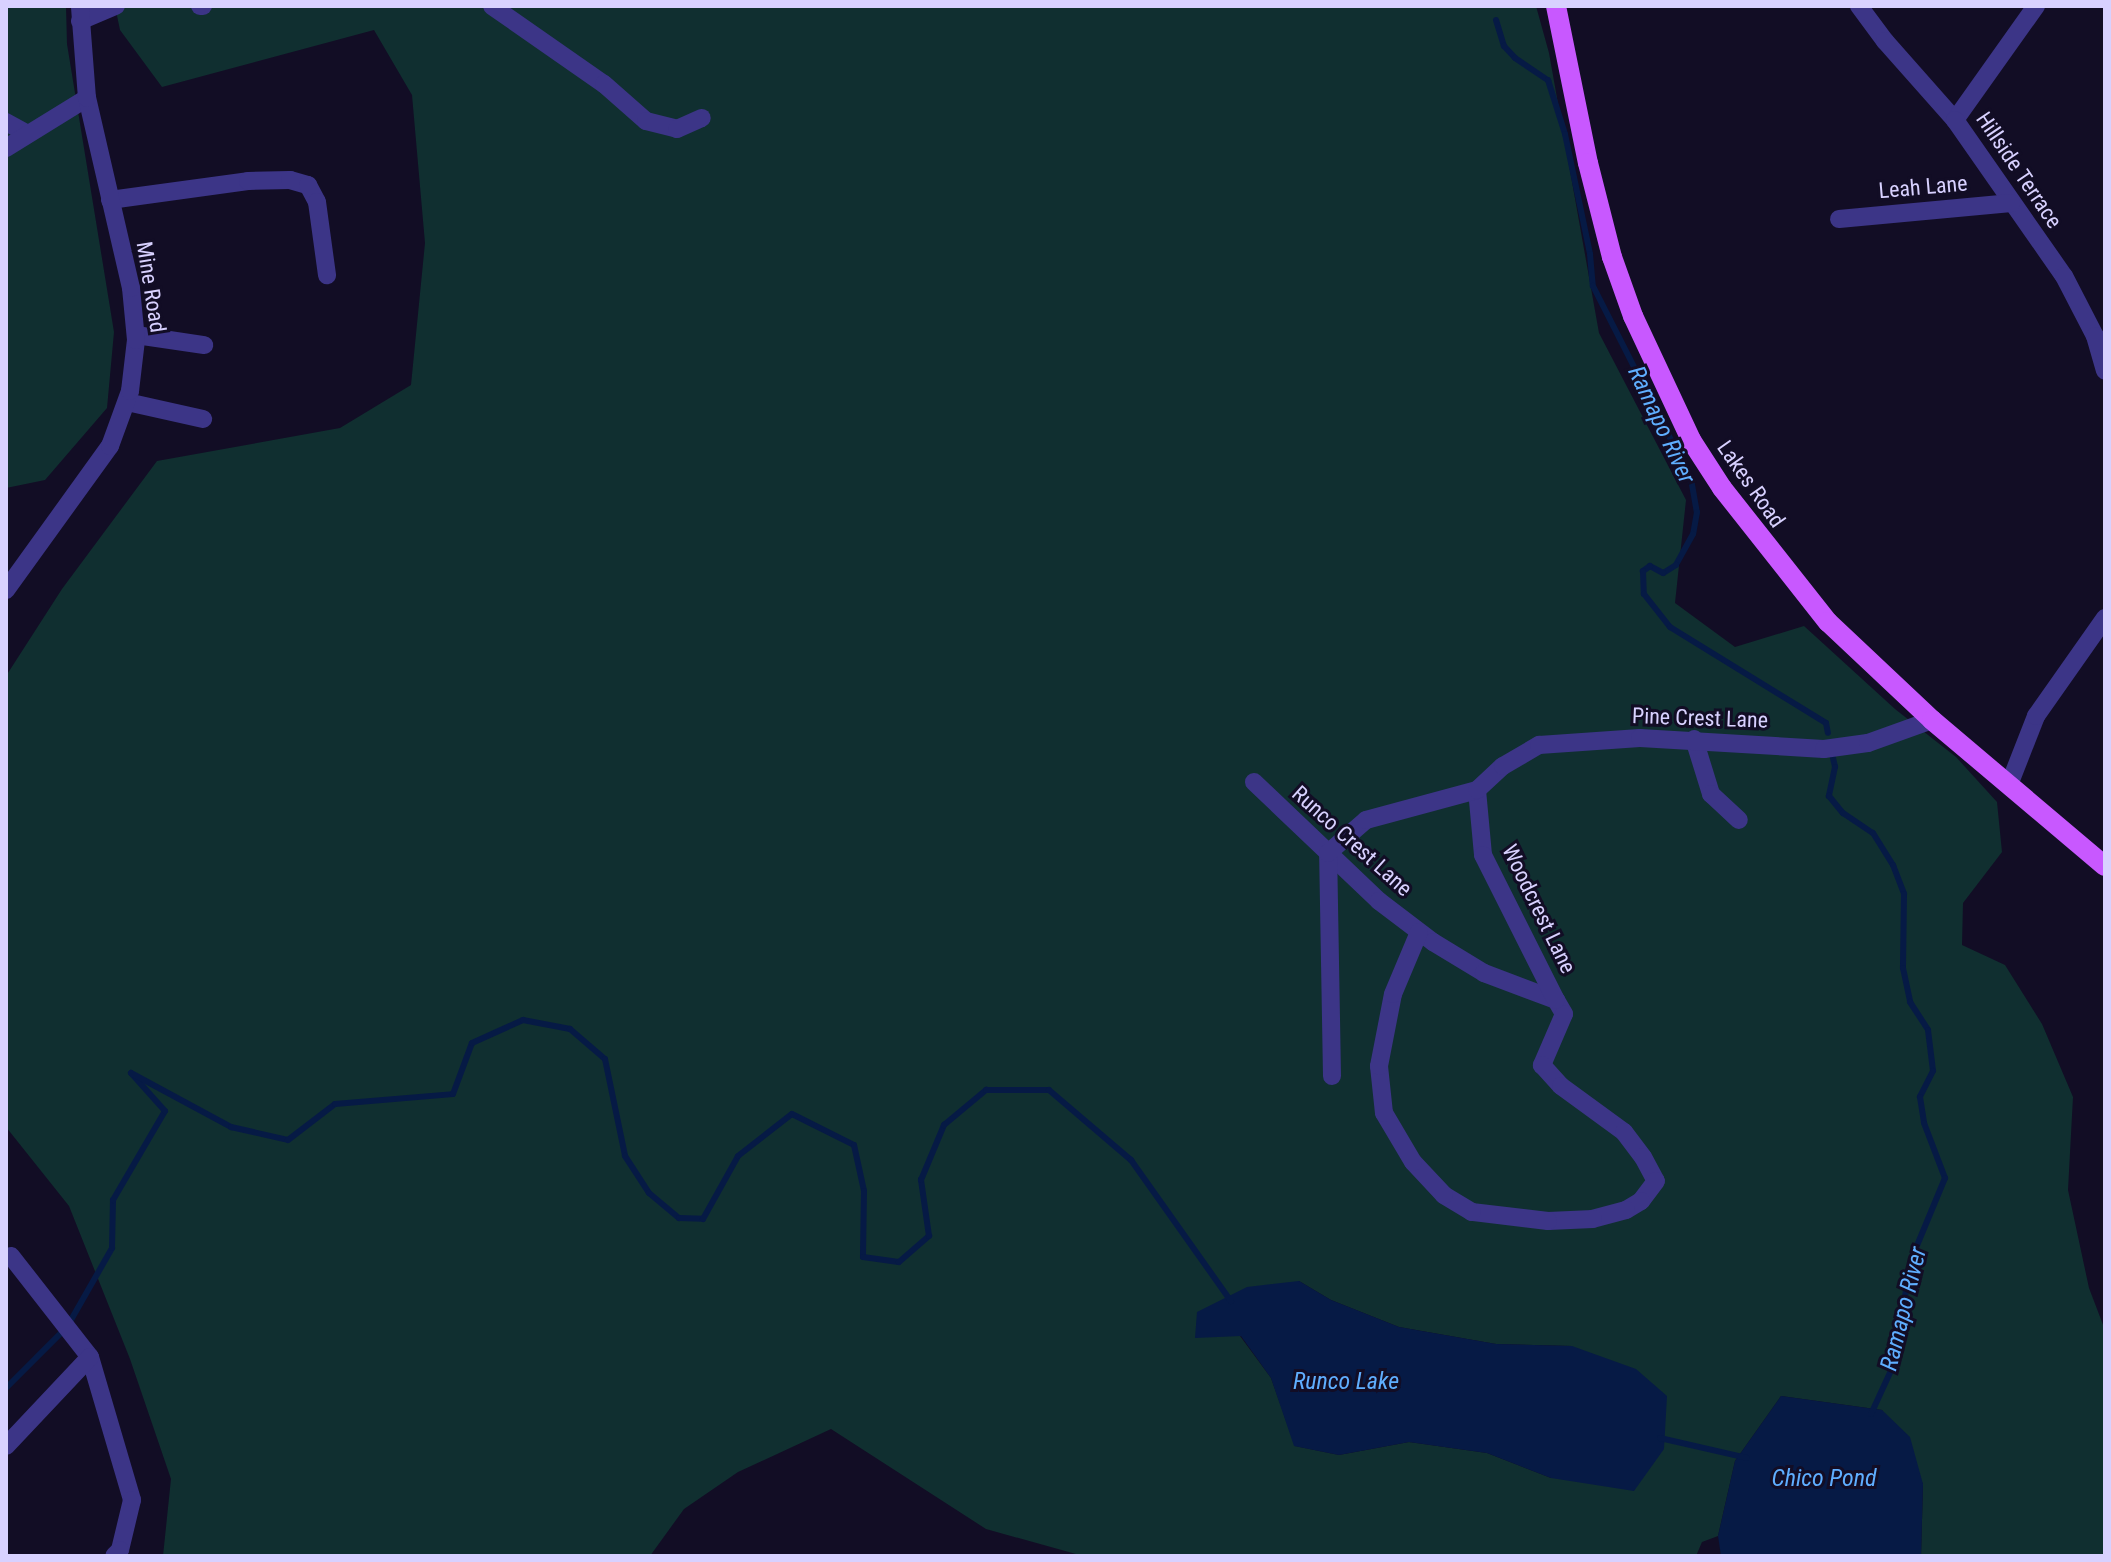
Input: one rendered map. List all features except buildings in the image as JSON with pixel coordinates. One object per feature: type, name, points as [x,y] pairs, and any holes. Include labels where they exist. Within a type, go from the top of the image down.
[{"type":"main road","name":"Lakes Road","points":[[1556,6],[1588,163],[1612,257],[1633,316],[1691,440],[1763,544],[1828,622],[1932,720],[2105,866]]},
{"type":"street","points":[[80,13],[116,6]]},
{"type":"street","points":[[492,6],[517,12],[646,121],[677,129],[702,118]]},
{"type":"street","points":[[1859,6],[1885,41],[1955,120]]},
{"type":"street","name":"Hillside Terrace","points":[[2036,6],[1955,120],[2064,276],[2095,336],[2105,368]]},
{"type":"street","name":"Mine Road","points":[[6,590],[12,570],[110,446],[127,402],[136,335],[131,288],[87,98],[80,13]]},
{"type":"street","points":[[6,148],[87,98]]},
{"type":"street","points":[[6,122],[26,133]]},
{"type":"street","points":[[110,200],[248,181],[290,180],[308,185],[317,202],[327,275]]},
{"type":"street","name":"Leah Lane","points":[[1839,219],[2011,203]]},
{"type":"street","points":[[136,335],[204,345]]},
{"type":"street","points":[[127,402],[203,419]]},
{"type":"street","points":[[2009,785],[2036,716],[2105,618]]},
{"type":"street","name":"Pine Crest Lane","points":[[1477,790],[1503,766],[1539,745],[1579,740],[1694,739],[1824,749],[1868,743],[1932,720]]},
{"type":"street","points":[[1694,739],[1711,794],[1739,820]]},
{"type":"street","name":"Runco Crest Lane","points":[[1254,782],[1379,901],[1419,932],[1484,973],[1556,1000]]},
{"type":"street","points":[[1332,1076],[1328,853],[1347,833],[1366,820],[1477,790]]},
{"type":"street","name":"Woodcrest Lane","points":[[1477,790],[1483,855],[1556,1000]]},
{"type":"street","points":[[1419,932],[1390,1006],[1380,1043],[1379,1092],[1395,1138],[1413,1162],[1444,1195],[1472,1212],[1548,1221],[1593,1219],[1626,1210],[1641,1201],[1656,1181],[1624,1132],[1561,1086],[1542,1065],[1564,1014],[1556,1000]]},
{"type":"street","points":[[8,1256],[90,1357],[132,1500],[120,1550],[114,1556]]},
{"type":"street","points":[[6,1446],[90,1357]]},
{"type":"green space","points":[[6,6],[66,6],[67,44],[114,332],[107,408],[45,480],[6,488]]},
{"type":"green space","points":[[115,6],[1536,6],[1549,53],[1599,333],[1686,500],[1675,603],[1735,647],[1804,626],[1895,709],[1956,757],[1997,802],[2002,852],[1963,903],[1962,945],[2005,965],[2042,1024],[2073,1097],[2068,1190],[2089,1288],[2105,1330],[2105,1556],[1921,1556],[1923,1484],[1882,1410],[1781,1396],[1735,1461],[1718,1536],[1702,1542],[1696,1556],[1083,1556],[986,1529],[831,1429],[738,1472],[684,1509],[650,1556],[163,1556],[171,1479],[130,1359],[69,1206],[6,1127],[6,676],[62,589],[157,461],[340,428],[411,385],[425,243],[412,95],[374,30],[162,87],[120,30]],"holes":[[[1299,1281],[1331,1300],[1399,1327],[1496,1344],[1572,1346],[1551,1478],[1487,1453],[1409,1442],[1339,1455],[1295,1446],[1271,1378],[1240,1336]]]},
{"type":"water","name":"Runco Lake","points":[[1299,1281],[1331,1300],[1399,1327],[1496,1344],[1572,1346],[1636,1369],[1667,1396],[1664,1449],[1634,1491],[1551,1478],[1487,1453],[1409,1442],[1339,1455],[1294,1446],[1271,1378],[1241,1336],[1195,1338],[1197,1312],[1247,1287]]},
{"type":"water","name":"Chico Pond","points":[[1781,1396],[1882,1410],[1910,1437],[1923,1484],[1921,1556],[1721,1556],[1718,1536],[1735,1461]]},
{"type":"waterway","name":"Ramapo River","points":[[1496,20],[1504,46],[1515,58],[1548,80],[1565,134],[1590,254],[1593,286],[1691,479],[1697,512],[1693,534],[1676,565],[1663,573],[1650,566],[1643,571],[1644,594],[1670,627],[1826,723],[1828,733]]},
{"type":"waterway","name":"Ramapo River","points":[[1833,758],[1835,767],[1829,796],[1843,813],[1873,833],[1893,865],[1904,894],[1903,968],[1910,1002],[1928,1030],[1933,1071],[1920,1097],[1924,1123],[1945,1178],[1911,1260],[1894,1364],[1871,1414]]},
{"type":"waterway","points":[[6,1388],[67,1327],[112,1248],[113,1200],[165,1111],[131,1073],[231,1127],[288,1140],[335,1104],[453,1094],[472,1043],[523,1020],[570,1029],[605,1059],[625,1156],[649,1193],[679,1218],[703,1219],[738,1156],[792,1114],[854,1145],[864,1191],[863,1257],[899,1262],[929,1236],[921,1180],[944,1125],[986,1090],[1049,1090],[1131,1160],[1231,1301]]},
{"type":"waterway","points":[[1660,1438],[1747,1458]]}]
